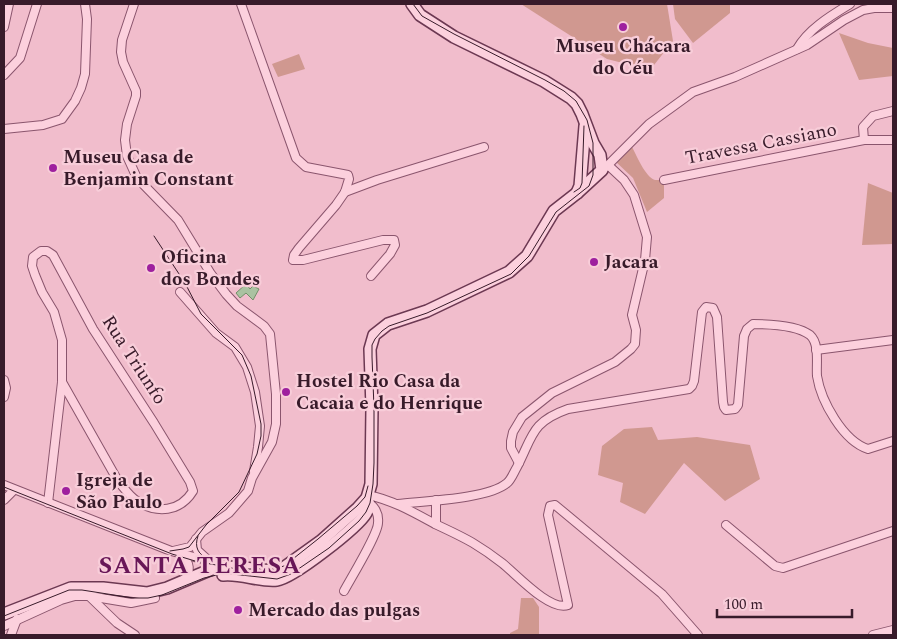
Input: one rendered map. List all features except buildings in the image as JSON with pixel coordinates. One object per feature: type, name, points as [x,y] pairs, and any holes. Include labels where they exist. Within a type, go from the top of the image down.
[{"type":"street","points":[[4,27],[9,4]]},
{"type":"street","points":[[4,75],[20,58],[37,4]]},
{"type":"street","points":[[4,129],[43,125],[62,119],[75,100],[81,88],[84,74],[87,19],[85,4]]},
{"type":"street","points":[[134,4],[122,40],[121,52],[136,96],[127,124],[125,140],[127,156],[132,169],[137,178],[178,220],[211,274],[226,294],[237,306],[264,326],[270,334],[276,394],[276,424],[272,442],[252,478]]},
{"type":"street","points":[[241,4],[296,158],[306,167],[348,175],[350,181],[336,205],[299,248],[293,260],[303,260],[383,240],[394,240],[395,245],[390,254],[371,276]]},
{"type":"street","points":[[412,4],[420,15],[454,37],[544,81],[577,104],[605,168],[624,180],[634,195],[647,237],[645,260],[632,315],[636,330],[635,344],[631,350],[615,362],[552,393],[522,417],[513,432],[511,441],[511,448],[519,462]]},
{"type":"street","points":[[797,50],[804,39],[824,21],[850,4]]},
{"type":"street","points":[[4,614],[67,589],[127,598],[155,598],[213,576],[232,574],[272,580],[288,577],[329,548],[360,522],[367,512],[371,484],[372,408],[370,349],[374,335],[388,324],[427,310],[509,272],[527,256],[554,211],[605,168],[649,124],[682,99],[797,50],[863,10],[893,8]]},
{"type":"street","points":[[864,140],[863,126],[866,121],[873,116],[893,111]]},
{"type":"street","points":[[577,193],[580,186],[585,122]]},
{"type":"street","name":"Travessa Cassiano","points":[[664,180],[864,140],[893,140]]},
{"type":"street","points":[[345,192],[377,180],[484,147]]},
{"type":"street","name":"Rua Triunfo","points":[[46,251],[53,255],[93,329],[149,414],[190,482],[193,492],[184,503],[169,510],[161,510],[139,502],[130,495],[118,481],[62,382],[62,340],[59,326],[54,312],[42,292],[32,266],[33,257],[38,252],[46,251]]},
{"type":"street","points":[[176,552],[190,547],[204,530],[229,513],[248,491],[258,447],[260,426],[255,392],[247,367],[235,347],[216,333],[180,292]]},
{"type":"street","points":[[398,504],[477,495],[495,490],[507,483],[530,439],[540,424],[551,415],[568,409],[688,390],[692,386],[696,374],[702,312],[706,306],[713,308],[717,316],[722,402],[726,410],[735,409],[738,404],[744,336],[747,329],[753,324],[775,325],[799,330],[814,340],[817,377],[824,397],[831,414],[856,444],[868,449],[880,447],[893,441]]},
{"type":"street","points":[[816,350],[893,340]]},
{"type":"street","points":[[4,380],[6,388],[4,397]]},
{"type":"street","points":[[48,503],[62,382]]},
{"type":"street","points":[[4,486],[176,552],[214,563],[272,571],[285,568],[321,541],[368,498],[382,498],[398,504],[473,543],[494,557],[544,598],[564,606],[568,605],[548,516],[550,506],[555,505],[662,594],[698,635]]},
{"type":"street","points":[[4,500],[14,490]]},
{"type":"street","points":[[344,591],[378,526],[377,512],[368,498]]},
{"type":"street","points":[[436,500],[436,524]]},
{"type":"street","points":[[726,525],[775,566],[784,568],[893,531]]},
{"type":"street","points":[[197,537],[196,547],[199,553],[214,563]]},
{"type":"street","points":[[176,552],[184,557],[188,565],[188,573],[183,581]]},
{"type":"street","points":[[4,626],[61,600],[103,588],[147,593],[160,590],[212,570],[240,567]]},
{"type":"street","points":[[87,592],[117,624],[135,635]]},
{"type":"street","points":[[11,635],[16,620]]},
{"type":"street","points":[[873,635],[893,630]]},
{"type":"shaded area","points":[[521,4],[667,4],[673,41],[650,70],[607,59]]},
{"type":"shaded area","points":[[673,4],[730,4],[730,13],[693,43],[675,19]]},
{"type":"shaded area","points":[[839,33],[868,43],[893,48],[893,76],[859,80]]},
{"type":"shaded area","points":[[299,54],[305,69],[278,77],[272,64]]},
{"type":"shaded area","points":[[631,145],[648,175],[655,180],[664,180],[664,198],[647,212],[633,178],[615,161]]},
{"type":"shaded area","points":[[868,183],[893,193],[893,244],[862,245]]},
{"type":"shaded area","points":[[246,284],[250,289],[253,286],[259,289],[253,300],[246,293],[240,298],[236,293]]},
{"type":"shaded area","points":[[652,427],[658,440],[697,437],[750,445],[760,479],[725,501],[684,463],[645,514],[620,502],[623,483],[598,475],[602,446],[624,429]]},
{"type":"shaded area","points":[[521,598],[533,598],[539,607],[539,635],[510,635],[510,633],[518,629]]},
{"type":"tram line","points":[[4,616],[69,590],[82,590],[133,598],[148,598],[162,595],[204,578],[221,574],[277,579],[291,574],[329,548],[359,521],[370,503],[374,463],[372,345],[375,339],[389,326],[427,313],[511,274],[529,256],[556,212],[589,186],[593,175],[593,143],[587,120],[576,101],[564,91],[545,80],[422,16],[413,4]]},
{"type":"tram line","points":[[574,192],[580,188],[582,183],[584,126]]},
{"type":"tram line","points":[[154,236],[185,283],[201,314],[242,355],[251,376],[261,424],[261,436],[257,454],[239,492],[206,525],[189,547],[170,551]]},
{"type":"tram line","points":[[238,569],[274,569],[284,566],[357,506],[365,497],[368,486]]},
{"type":"tram line","points":[[4,487],[172,554],[195,561],[237,569]]},
{"type":"tram line","points":[[198,536],[196,544],[198,550],[209,559]]},
{"type":"place","name":"Museu Chácara do Céu","points":[[623,27]]},
{"type":"place","name":"Museu Casa de Benjamin Constant","points":[[53,168]]},
{"type":"place","name":"Jacara","points":[[594,262]]},
{"type":"place","name":"Oficina dos Bondes","points":[[151,268]]},
{"type":"place","name":"Hostel Rio Casa da Cacaia e do Henrique","points":[[286,392]]},
{"type":"place","name":"Igreja de São Paulo","points":[[66,491]]},
{"type":"place","name":"Mercado das pulgas","points":[[238,610]]},
{"type":"district","name":"SANTA TERESA","points":[[200,566]]}]
